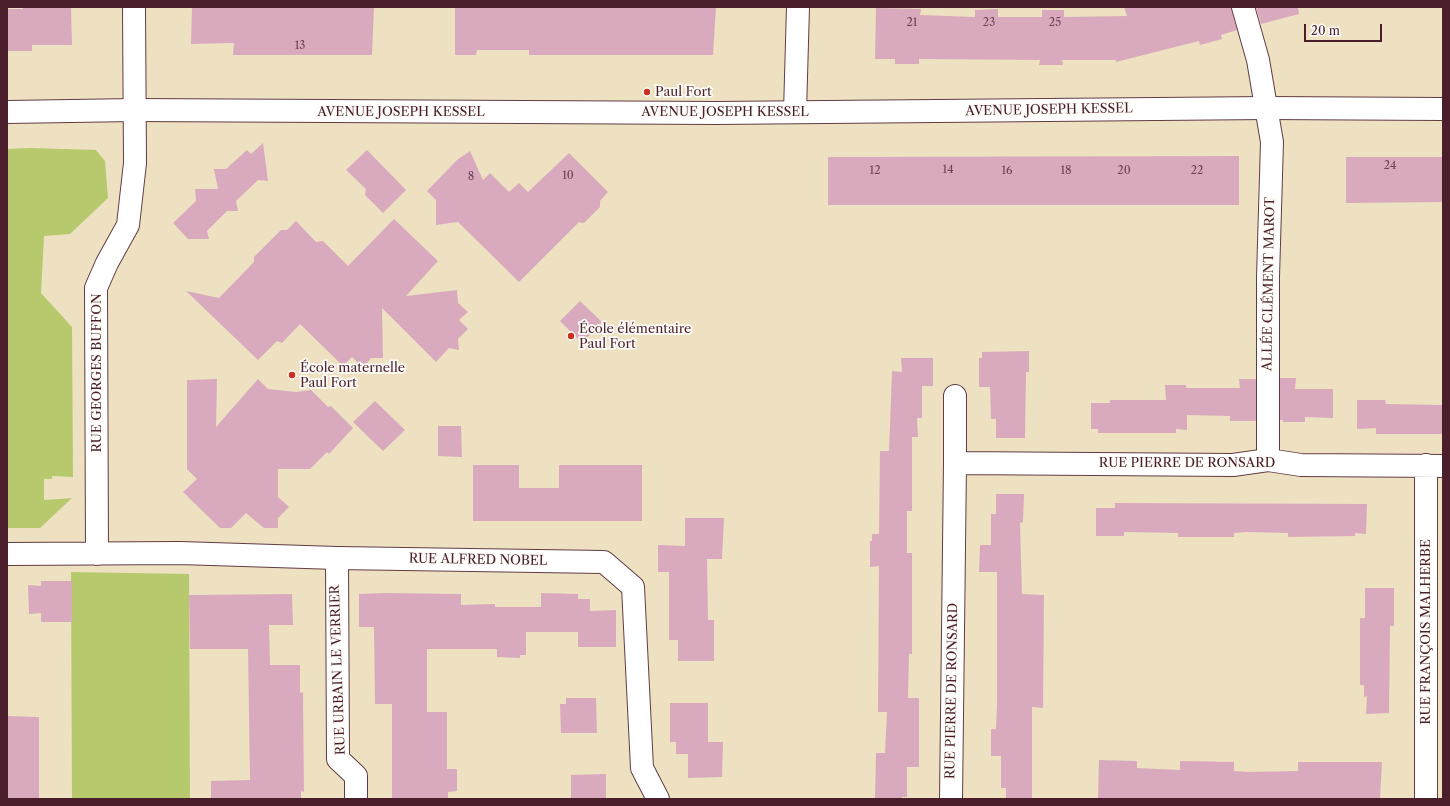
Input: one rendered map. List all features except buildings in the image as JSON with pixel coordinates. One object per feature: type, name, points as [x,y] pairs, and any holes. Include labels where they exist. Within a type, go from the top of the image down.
[{"type":"street","name":"RUE GEORGES BUFFON","points":[[97,554],[96,288],[107,263],[128,225],[135,163],[134,7]]},
{"type":"street","points":[[795,112],[798,7]]},
{"type":"street","name":"ALLÉE CLÉMENT MAROT","points":[[1243,7],[1258,60],[1272,142],[1268,277],[1268,460]]},
{"type":"street","name":"AVENUE JOSEPH KESSEL","points":[[7,112],[135,110],[708,113],[1267,108],[1443,110]]},
{"type":"street","name":"RUE PIERRE DE RONSARD","points":[[951,799],[955,396]]},
{"type":"street","name":"RUE PIERRE DE RONSARD","points":[[955,463],[1233,465],[1268,460],[1301,465],[1434,466]]},
{"type":"street","name":"RUE FRANÇOIS MALHERBE","points":[[1426,799],[1434,466]]},
{"type":"street","name":"RUE ALFRED NOBEL","points":[[97,554],[175,553],[336,558],[604,562],[633,586],[642,768],[658,799]]},
{"type":"street","points":[[7,554],[97,554]]},
{"type":"street","name":"RUE URBAIN LE VERRIER","points":[[336,558],[338,758],[356,776],[356,799]]},
{"type":"green space","points":[[30,148],[96,150],[105,161],[108,198],[70,234],[44,236],[41,293],[72,327],[73,477],[52,476],[52,479],[44,479],[44,500],[72,498],[40,528],[7,528],[7,149]]},
{"type":"green space","points":[[71,572],[189,574],[190,799],[72,799]]},
{"type":"place","name":"Paul Fort","points":[[647,92]]},
{"type":"place","name":"École élémentaire Paul Fort","points":[[571,336]]},
{"type":"place","name":"École maternelle Paul Fort","points":[[292,375]]}]
